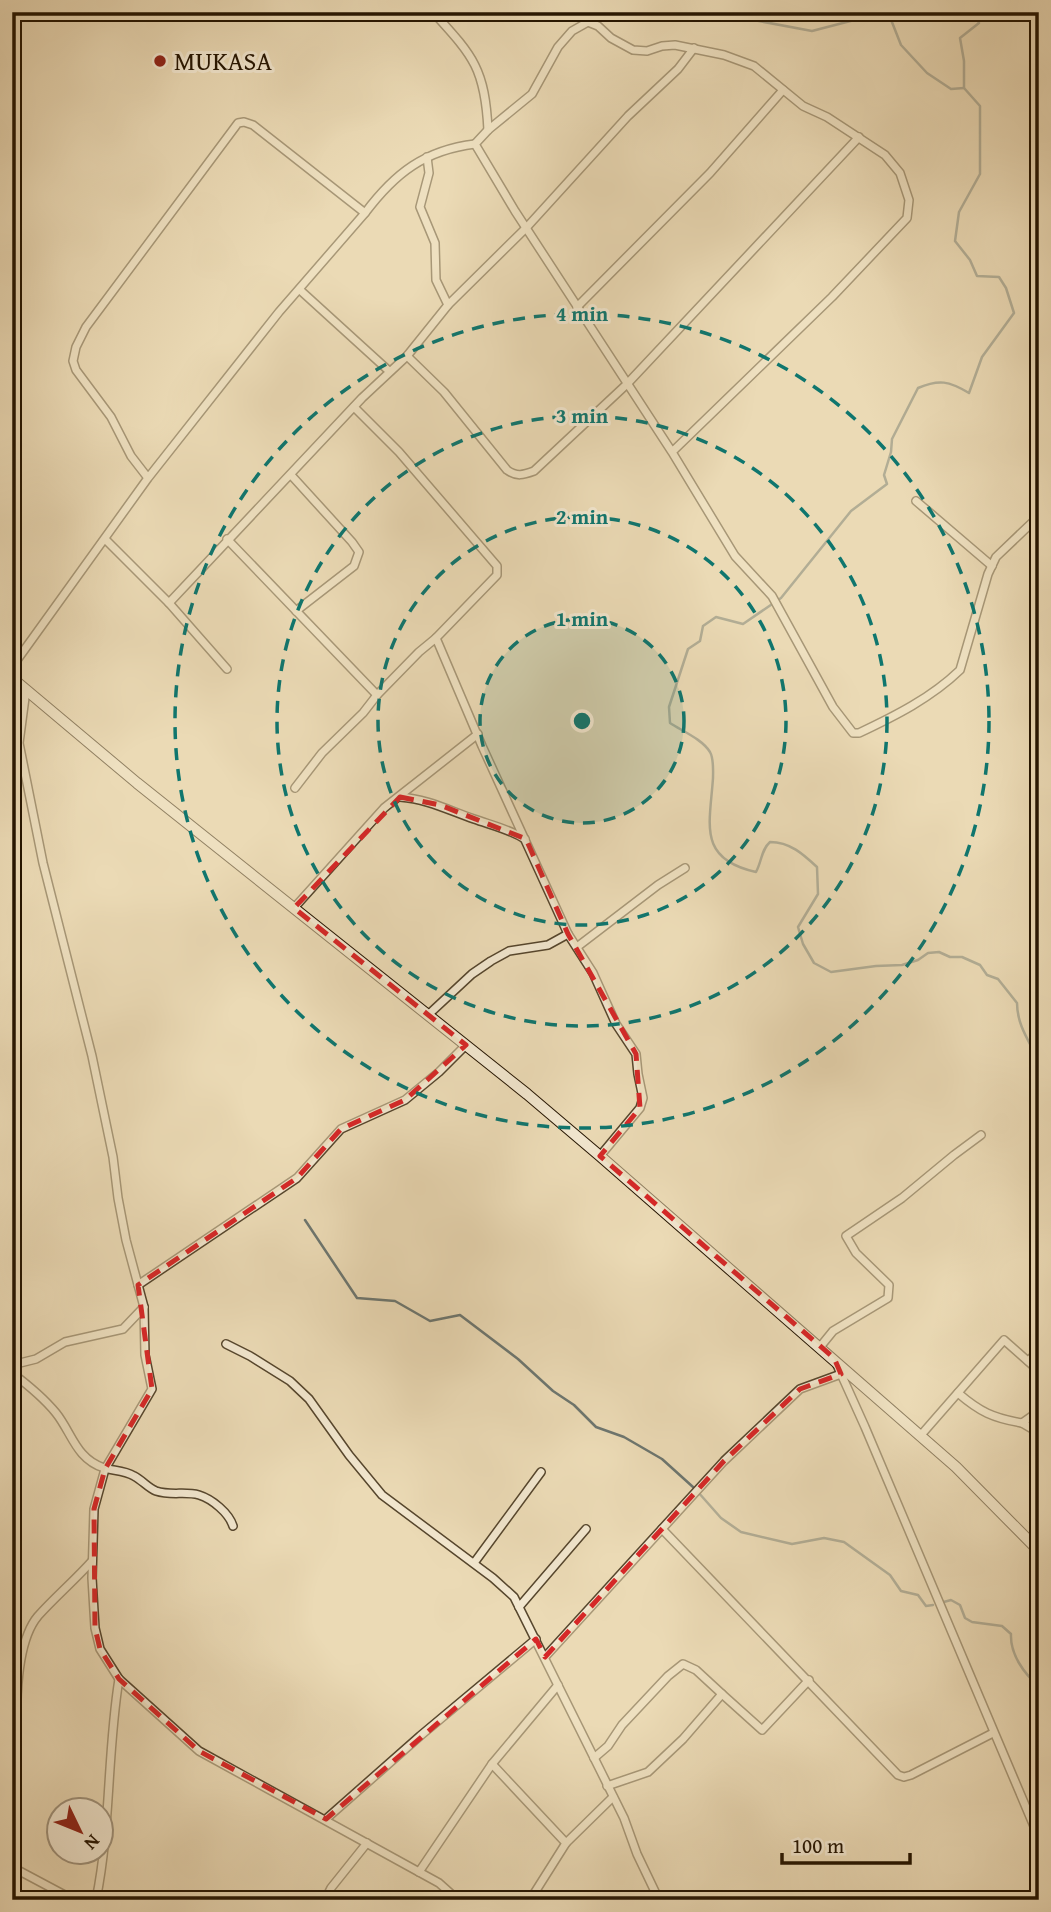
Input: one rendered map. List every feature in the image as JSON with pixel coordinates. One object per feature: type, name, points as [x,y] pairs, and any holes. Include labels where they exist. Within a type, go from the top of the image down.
[{"type":"main road","points":[[12,678],[137,783],[466,1045],[600,1156],[956,1467],[1039,1551]]},
{"type":"street","points":[[433,12],[469,52],[479,71],[487,103],[488,130]]},
{"type":"street","points":[[12,667],[148,478],[279,312],[382,190],[396,177],[427,158],[446,149],[475,144],[532,94],[558,47],[580,24],[588,22],[598,26],[611,38],[640,52],[675,45],[723,55],[754,66],[803,106],[827,117],[885,155],[900,173],[909,200],[907,218],[813,316],[672,452]]},
{"type":"street","points":[[169,603],[354,407],[407,356],[448,305],[527,227],[628,116],[678,69],[694,48]]},
{"type":"street","points":[[577,307],[709,173],[783,90]]},
{"type":"street","points":[[148,478],[131,456],[111,417],[76,370],[73,361],[76,348],[86,327],[238,123],[253,125],[365,213]]},
{"type":"street","points":[[407,356],[444,392],[507,470],[514,475],[534,471],[627,384],[859,137]]},
{"type":"street","points":[[475,144],[515,211],[672,452],[735,556],[772,596],[833,707],[856,734],[903,713],[949,681],[960,670],[996,557],[1039,516]]},
{"type":"street","points":[[427,158],[429,173],[420,206],[435,243],[436,280],[448,305]]},
{"type":"street","points":[[300,290],[389,371]]},
{"type":"street","points":[[295,788],[322,753],[363,713],[377,695],[497,575],[497,565],[400,452],[354,407]]},
{"type":"street","points":[[291,475],[359,552],[354,566],[296,611]]},
{"type":"street","points":[[916,501],[992,566]]},
{"type":"street","points":[[105,539],[169,603],[226,669]]},
{"type":"street","points":[[227,540],[377,695]]},
{"type":"street","points":[[436,638],[568,934],[593,973],[616,1024],[636,1054],[643,1098],[640,1108],[600,1156]]},
{"type":"street","points":[[26,690],[16,741],[43,863],[92,1056],[113,1157],[118,1198],[144,1307],[145,1355],[152,1389],[106,1469],[94,1508],[92,1561],[95,1628],[100,1649],[119,1679],[199,1751],[439,1882],[458,1900]]},
{"type":"street","points":[[294,908],[384,808],[478,734]]},
{"type":"street","points":[[400,797],[440,805],[526,839]]},
{"type":"street","points":[[577,947],[658,885],[685,868]]},
{"type":"street","points":[[428,1015],[472,974],[491,961],[509,951],[548,945],[568,934]]},
{"type":"street","points":[[138,1285],[297,1178],[341,1129],[405,1100],[466,1045]]},
{"type":"street","points":[[820,1347],[833,1331],[888,1298],[889,1285],[856,1253],[846,1236],[902,1198],[981,1135]]},
{"type":"street","points":[[12,1365],[36,1359],[65,1342],[123,1329],[144,1307]]},
{"type":"street","points":[[920,1435],[1004,1340],[1039,1371]]},
{"type":"street","points":[[226,1344],[290,1381],[309,1399],[382,1495],[474,1563],[514,1597],[613,1797],[659,1900]]},
{"type":"street","points":[[1028,1361],[1039,1351]]},
{"type":"street","points":[[834,1358],[1039,1838]]},
{"type":"street","points":[[12,1373],[38,1393],[57,1413],[74,1445],[88,1460],[106,1469],[121,1469],[153,1490],[173,1495],[197,1494],[230,1518],[233,1526]]},
{"type":"street","points":[[545,1657],[724,1461],[800,1389],[841,1374]]},
{"type":"street","points":[[958,1393],[987,1415],[1022,1423],[1039,1433]]},
{"type":"street","points":[[1022,1423],[1039,1411]]},
{"type":"street","points":[[474,1563],[541,1472]]},
{"type":"street","points":[[519,1607],[586,1529]]},
{"type":"street","points":[[662,1529],[888,1765],[904,1777],[993,1732]]},
{"type":"street","points":[[12,1739],[17,1734],[14,1701],[28,1633],[37,1617],[92,1561]]},
{"type":"street","points":[[326,1819],[536,1639]]},
{"type":"street","points":[[594,1758],[608,1746],[622,1725],[667,1676],[683,1664],[696,1670],[762,1730],[809,1680]]},
{"type":"street","points":[[96,1900],[105,1846],[114,1706],[119,1679]]},
{"type":"street","points":[[419,1872],[492,1764],[558,1685]]},
{"type":"street","points":[[607,1786],[648,1772],[683,1739],[722,1694]]},
{"type":"street","points":[[492,1764],[566,1843]]},
{"type":"street","points":[[530,1900],[566,1843],[613,1797]]},
{"type":"street","points":[[325,1900],[331,1888],[368,1843]]},
{"type":"street","points":[[12,1867],[74,1900]]},
{"type":"highlighted area","points":[[400,797],[440,805],[526,839],[568,934],[636,1054],[640,1108],[600,1156],[834,1358],[841,1374],[800,1389],[724,1461],[545,1657],[536,1639],[326,1819],[199,1751],[119,1679],[100,1649],[95,1628],[94,1509],[105,1469],[152,1389],[138,1285],[297,1178],[341,1129],[405,1100],[466,1045],[294,908]]},
{"type":"waterway","points":[[727,12],[732,16],[812,31],[885,12]]},
{"type":"waterway","points":[[888,12],[901,45],[927,73],[951,89],[964,88]]},
{"type":"waterway","points":[[974,12],[979,23],[960,38],[964,61],[964,88],[980,106],[980,174],[959,212],[955,241],[970,260],[977,276],[999,277],[1006,288],[1014,313],[982,357],[969,393],[944,383],[932,383],[918,388],[892,439],[884,475],[887,484],[851,511],[781,598],[743,624],[716,617],[703,626],[700,641],[688,649],[669,707],[670,723],[702,743],[711,755],[711,837],[724,858],[737,866],[756,872],[763,852],[770,842],[784,844],[796,850],[817,867],[818,894],[798,927],[803,944],[814,963],[831,972],[902,965],[918,960],[928,953],[939,952],[950,957],[962,957],[980,965],[987,975],[998,979],[1017,1003],[1021,1026],[1039,1061]]},
{"type":"waterway","points":[[305,1220],[357,1298],[395,1301],[430,1321],[460,1315],[574,1405],[596,1427],[624,1437],[662,1459],[693,1487]]},
{"type":"waterway","points":[[698,1492],[721,1518],[741,1532],[792,1544],[824,1538],[844,1542],[890,1575],[901,1591],[918,1595],[926,1606],[933,1605]]},
{"type":"waterway","points":[[940,1603],[951,1600],[960,1605],[965,1618],[972,1622],[1002,1626],[1011,1634],[1019,1663],[1039,1686]]},
{"type":"place","name":"MUKASA","points":[[160,61]]}]
